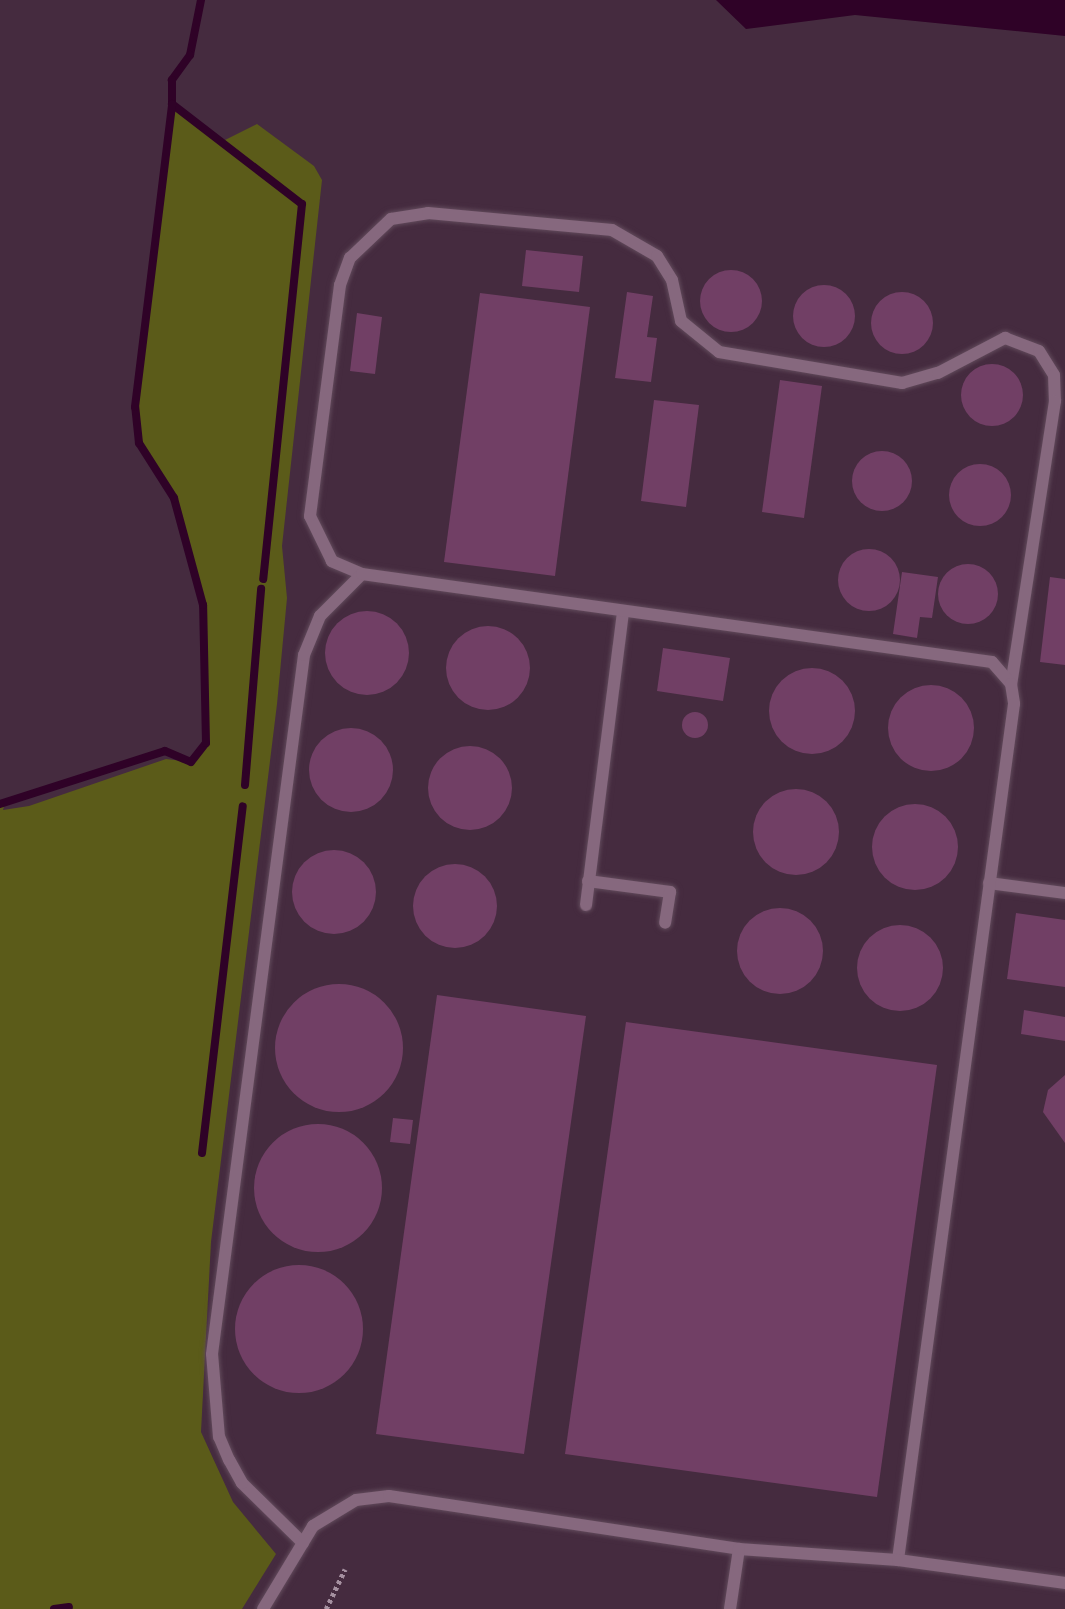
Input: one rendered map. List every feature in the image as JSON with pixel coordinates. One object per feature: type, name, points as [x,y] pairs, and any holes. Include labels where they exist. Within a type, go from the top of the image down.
[{"type":"lane","points":[[898,1560],[1014,704],[1011,684],[1055,401],[1054,375],[1039,351],[1005,338],[938,373],[902,383],[719,352],[681,321],[671,280],[657,256],[612,230],[428,213],[391,219],[350,258],[340,285],[310,516],[317,542],[332,561],[362,574],[992,663],[1011,684]]},
{"type":"lane","points":[[303,1543],[242,1483],[229,1460],[219,1437],[212,1354],[304,655],[320,616],[362,574]]},
{"type":"lane","points":[[586,905],[624,612]]},
{"type":"lane","points":[[588,881],[670,892],[666,923]]},
{"type":"lane","points":[[989,883],[1065,893]]},
{"type":"lane","points":[[263,1609],[303,1543],[331,1511],[389,1496],[739,1549],[898,1560],[1065,1583]]},
{"type":"lane","points":[[730,1609],[739,1549]]},
{"type":"path","points":[[326,1609],[345,1569]]},
{"type":"shaded area","points":[[716,0],[1065,0],[1065,36],[855,15],[746,29]]},
{"type":"shaded area","points":[[172,104],[223,141],[257,124],[314,166],[322,180],[282,546],[287,598],[277,704],[211,1242],[201,1432],[233,1502],[276,1554],[242,1609],[0,1609],[0,804],[5,803],[3,810],[29,806],[166,759],[191,762],[206,743],[203,605],[174,498],[139,443],[135,407]]},
{"type":"building","points":[[526,250],[583,256],[579,292],[522,286]]},
{"type":"building","points":[[731,270],[753,279],[762,301],[753,323],[731,332],[709,323],[700,301],[709,279]]},
{"type":"building","points":[[824,285],[846,294],[855,316],[846,338],[824,347],[802,338],[793,316],[802,294]]},
{"type":"building","points":[[627,292],[653,296],[647,337],[657,338],[651,382],[615,378]]},
{"type":"building","points":[[902,292],[924,301],[933,323],[924,345],[902,354],[880,345],[871,323],[880,301]]},
{"type":"building","points":[[480,293],[590,307],[555,576],[444,562]]},
{"type":"building","points":[[357,313],[382,317],[375,374],[350,371]]},
{"type":"building","points":[[992,364],[1014,373],[1023,395],[1014,417],[992,426],[970,417],[961,395],[970,373]]},
{"type":"building","points":[[780,380],[822,386],[804,518],[762,512]]},
{"type":"building","points":[[654,400],[699,405],[686,507],[641,501]]},
{"type":"building","points":[[882,451],[894,453],[907,464],[912,481],[910,493],[899,506],[882,511],[870,509],[857,498],[852,481],[854,469],[865,456]]},
{"type":"building","points":[[980,464],[1002,473],[1011,495],[1002,517],[980,526],[958,517],[949,495],[958,473]]},
{"type":"building","points":[[869,549],[891,558],[900,580],[891,602],[869,611],[847,602],[838,580],[847,558]]},
{"type":"building","points":[[968,564],[985,569],[993,577],[998,594],[993,611],[985,619],[968,624],[951,619],[943,611],[938,594],[943,577],[951,569]]},
{"type":"building","points":[[902,572],[938,577],[932,618],[920,617],[917,638],[893,634]]},
{"type":"building","points":[[1050,577],[1065,579],[1065,665],[1040,662]]},
{"type":"building","points":[[367,611],[383,614],[397,623],[406,637],[409,653],[406,669],[397,683],[383,692],[367,695],[351,692],[337,683],[328,669],[325,653],[328,637],[337,623],[351,614]]},
{"type":"building","points":[[488,626],[504,629],[518,638],[527,652],[530,668],[527,684],[518,698],[504,707],[488,710],[472,707],[458,698],[449,684],[446,668],[449,652],[458,638],[472,629]]},
{"type":"building","points":[[663,648],[730,658],[723,701],[657,691]]},
{"type":"building","points":[[812,668],[828,672],[842,681],[851,695],[855,711],[851,727],[842,741],[828,750],[812,754],[796,750],[782,741],[773,727],[769,711],[773,695],[782,681],[796,672]]},
{"type":"building","points":[[931,685],[947,689],[961,698],[970,712],[974,728],[970,744],[961,758],[947,767],[931,771],[915,767],[901,758],[892,744],[888,728],[892,712],[901,698],[915,689]]},
{"type":"building","points":[[695,712],[704,716],[708,725],[704,734],[695,738],[686,734],[682,725],[686,716]]},
{"type":"building","points":[[351,728],[367,731],[381,740],[390,754],[393,770],[390,786],[381,800],[367,809],[351,812],[335,809],[321,800],[312,786],[309,770],[312,754],[321,740],[335,731]]},
{"type":"building","points":[[470,746],[486,749],[500,758],[509,772],[512,788],[509,804],[500,818],[486,827],[470,830],[454,827],[440,818],[431,804],[428,788],[431,772],[440,758],[454,749]]},
{"type":"building","points":[[796,789],[812,793],[826,802],[835,816],[839,832],[835,848],[826,862],[812,871],[796,875],[780,871],[766,862],[757,848],[753,832],[757,816],[766,802],[780,793]]},
{"type":"building","points":[[915,804],[931,808],[945,817],[954,831],[958,847],[954,863],[945,877],[931,886],[915,890],[899,886],[885,877],[876,863],[872,847],[876,831],[885,817],[899,808]]},
{"type":"building","points":[[334,850],[350,853],[364,862],[373,876],[376,892],[373,908],[364,922],[350,931],[334,934],[318,931],[304,922],[295,908],[292,892],[295,876],[304,862],[318,853]]},
{"type":"building","points":[[455,864],[471,867],[485,876],[494,890],[497,906],[494,922],[485,936],[471,945],[455,948],[439,945],[425,936],[416,922],[413,906],[416,890],[425,876],[439,867]]},
{"type":"building","points":[[780,908],[796,912],[810,921],[819,935],[823,951],[819,967],[810,981],[796,990],[780,994],[764,990],[750,981],[741,967],[737,951],[741,935],[750,921],[764,912]]},
{"type":"building","points":[[1016,913],[1065,920],[1065,987],[1007,979]]},
{"type":"building","points":[[900,925],[916,929],[930,938],[939,952],[943,968],[939,984],[930,998],[916,1007],[900,1011],[884,1007],[870,998],[861,984],[857,968],[861,952],[870,938],[884,929]]},
{"type":"building","points":[[339,984],[364,989],[384,1003],[398,1023],[403,1048],[398,1073],[384,1093],[364,1107],[339,1112],[314,1107],[294,1093],[280,1073],[275,1048],[280,1023],[294,1003],[314,989]]},
{"type":"building","points":[[437,995],[586,1016],[524,1454],[376,1434]]},
{"type":"building","points":[[1024,1010],[1065,1017],[1065,1041],[1021,1034]]},
{"type":"building","points":[[626,1022],[937,1065],[877,1497],[565,1454]]},
{"type":"building","points":[[1065,1075],[1065,1143],[1043,1112],[1048,1090]]},
{"type":"building","points":[[393,1118],[413,1120],[410,1144],[390,1142]]},
{"type":"building","points":[[318,1124],[343,1129],[363,1143],[377,1163],[382,1188],[377,1213],[363,1233],[343,1247],[318,1252],[293,1247],[273,1233],[259,1213],[254,1188],[259,1163],[273,1143],[293,1129]]},
{"type":"building","points":[[299,1265],[324,1270],[344,1284],[358,1304],[363,1329],[358,1354],[344,1374],[324,1388],[299,1393],[274,1388],[254,1374],[240,1354],[235,1329],[240,1304],[254,1284],[274,1270]]},
{"type":"waterway","points":[[201,0],[190,55],[172,80],[172,104],[302,204],[263,579]]},
{"type":"waterway","points":[[0,804],[165,751],[191,762],[206,743],[203,605],[174,498],[139,443],[135,407],[172,104]]},
{"type":"waterway","points":[[245,785],[261,589]]},
{"type":"waterway","points":[[202,1153],[243,806]]},
{"type":"waterway","points":[[54,1609],[69,1607]]}]
